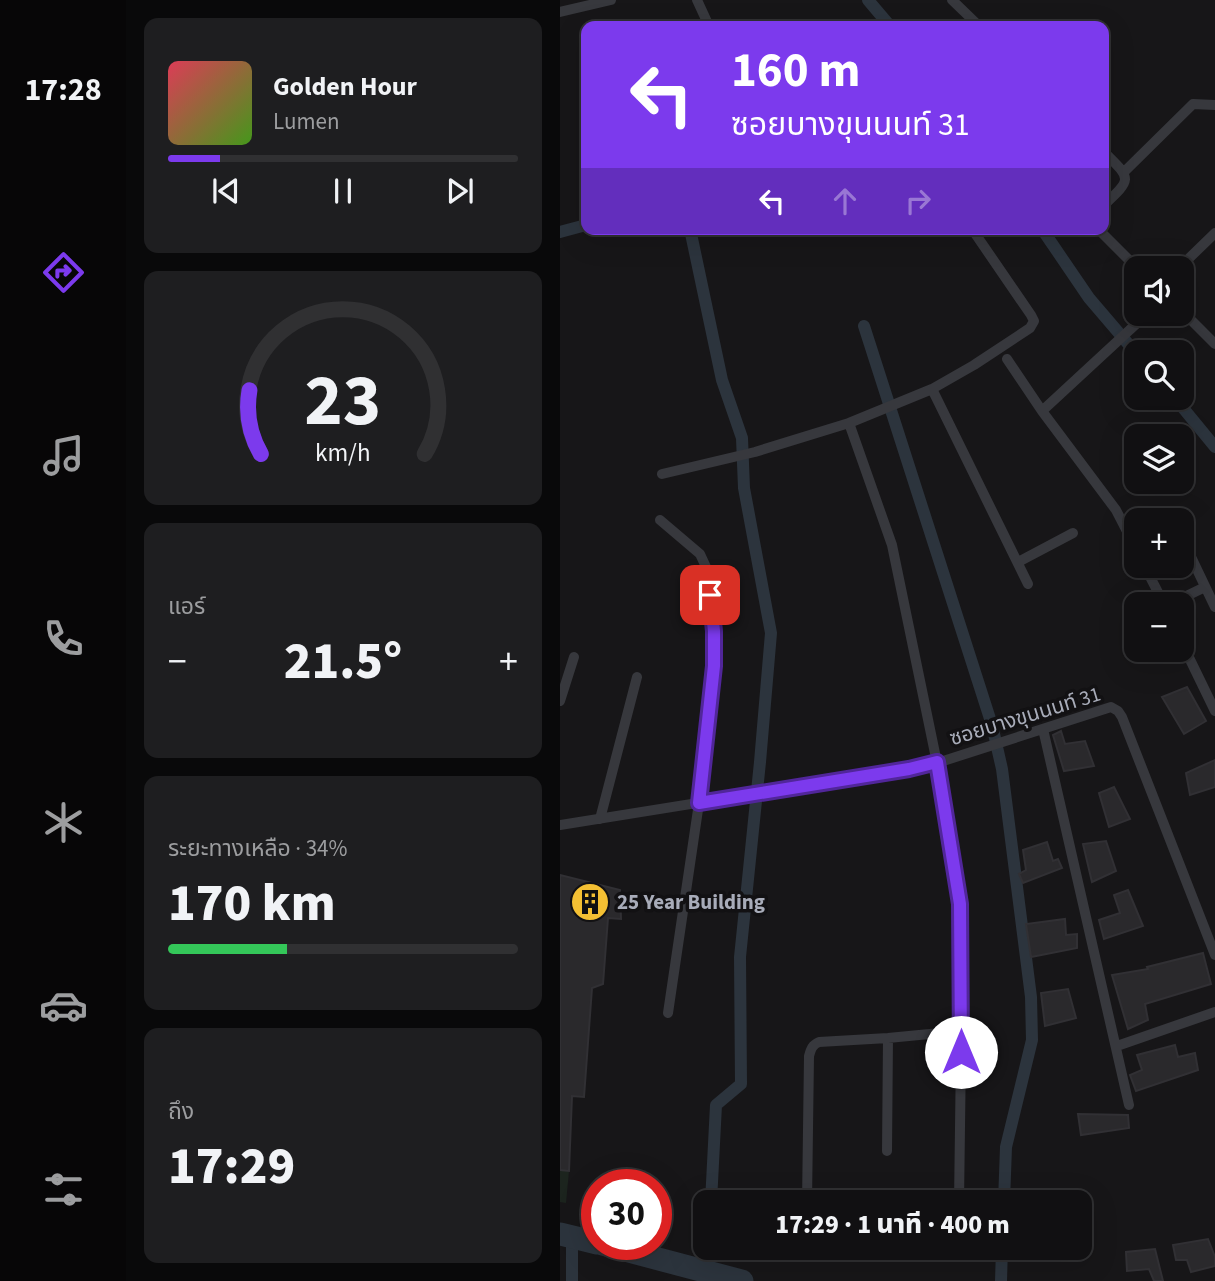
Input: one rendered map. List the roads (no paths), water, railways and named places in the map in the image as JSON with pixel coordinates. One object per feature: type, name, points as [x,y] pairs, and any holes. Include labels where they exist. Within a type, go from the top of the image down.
[{"type":"street","points":[[560,12],[611,0]]},
{"type":"street","points":[[697,0],[707,21]]},
{"type":"street","points":[[952,0],[974,21]]},
{"type":"street","points":[[1124,172],[1193,104],[1215,104]]},
{"type":"street","points":[[1109,157],[1124,172],[1126,179],[1125,184],[1109,200]]},
{"type":"street","points":[[1191,256],[1215,233]]},
{"type":"street","points":[[662,474],[755,452],[849,423],[932,389],[1030,328],[1034,321],[976,235]]},
{"type":"street","points":[[1104,235],[1125,256]]},
{"type":"street","points":[[1194,323],[1215,344]]},
{"type":"street","points":[[1042,411],[1135,326]]},
{"type":"street","points":[[1007,359],[1116,510],[1124,526]]},
{"type":"street","points":[[932,389],[1028,584]]},
{"type":"street","points":[[849,423],[892,545],[937,762],[960,904],[959,1190]]},
{"type":"street","points":[[660,520],[700,554],[706,567],[714,631],[714,666],[699,803],[668,1013]]},
{"type":"street","points":[[1017,562],[1073,533]]},
{"type":"street","points":[[1194,564],[1215,607]]},
{"type":"street","points":[[1194,592],[1205,587]]},
{"type":"street","points":[[560,701],[574,657]]},
{"type":"street","points":[[1191,662],[1215,711]]},
{"type":"street","points":[[600,819],[637,677]]},
{"type":"street","name":"ซอยบางขุนนนท์ 31","points":[[560,825],[909,769],[1108,708],[1115,709],[1215,955]]},
{"type":"street","points":[[1043,729],[1129,1105]]},
{"type":"street","points":[[1116,1046],[1215,1012]]},
{"type":"street","points":[[807,1190],[809,1056],[814,1044],[961,1031]]},
{"type":"street","points":[[887,1151],[888,1038]]},
{"type":"waterway","points":[[868,0],[886,21]]},
{"type":"waterway","points":[[560,232],[581,226]]},
{"type":"waterway","points":[[691,235],[722,380],[742,438],[744,488],[771,633],[740,957],[741,1084],[716,1105],[712,1190]]},
{"type":"waterway","points":[[1046,235],[1089,298],[1125,340]]},
{"type":"waterway","points":[[864,326],[992,725],[1002,769],[1031,997],[1032,1040],[1006,1147],[1004,1190]]},
{"type":"waterway","points":[[1185,410],[1215,447]]},
{"type":"waterway","points":[[560,1234],[581,1239]]},
{"type":"waterway","points":[[572,1237],[572,1281]]},
{"type":"waterway","points":[[663,1260],[742,1281]]},
{"type":"waterway","points":[[704,1270],[705,1260]]},
{"type":"waterway","points":[[1001,1281],[1002,1260]]},
{"type":"place","name":"25 Year Building","points":[[590,902]]}]
